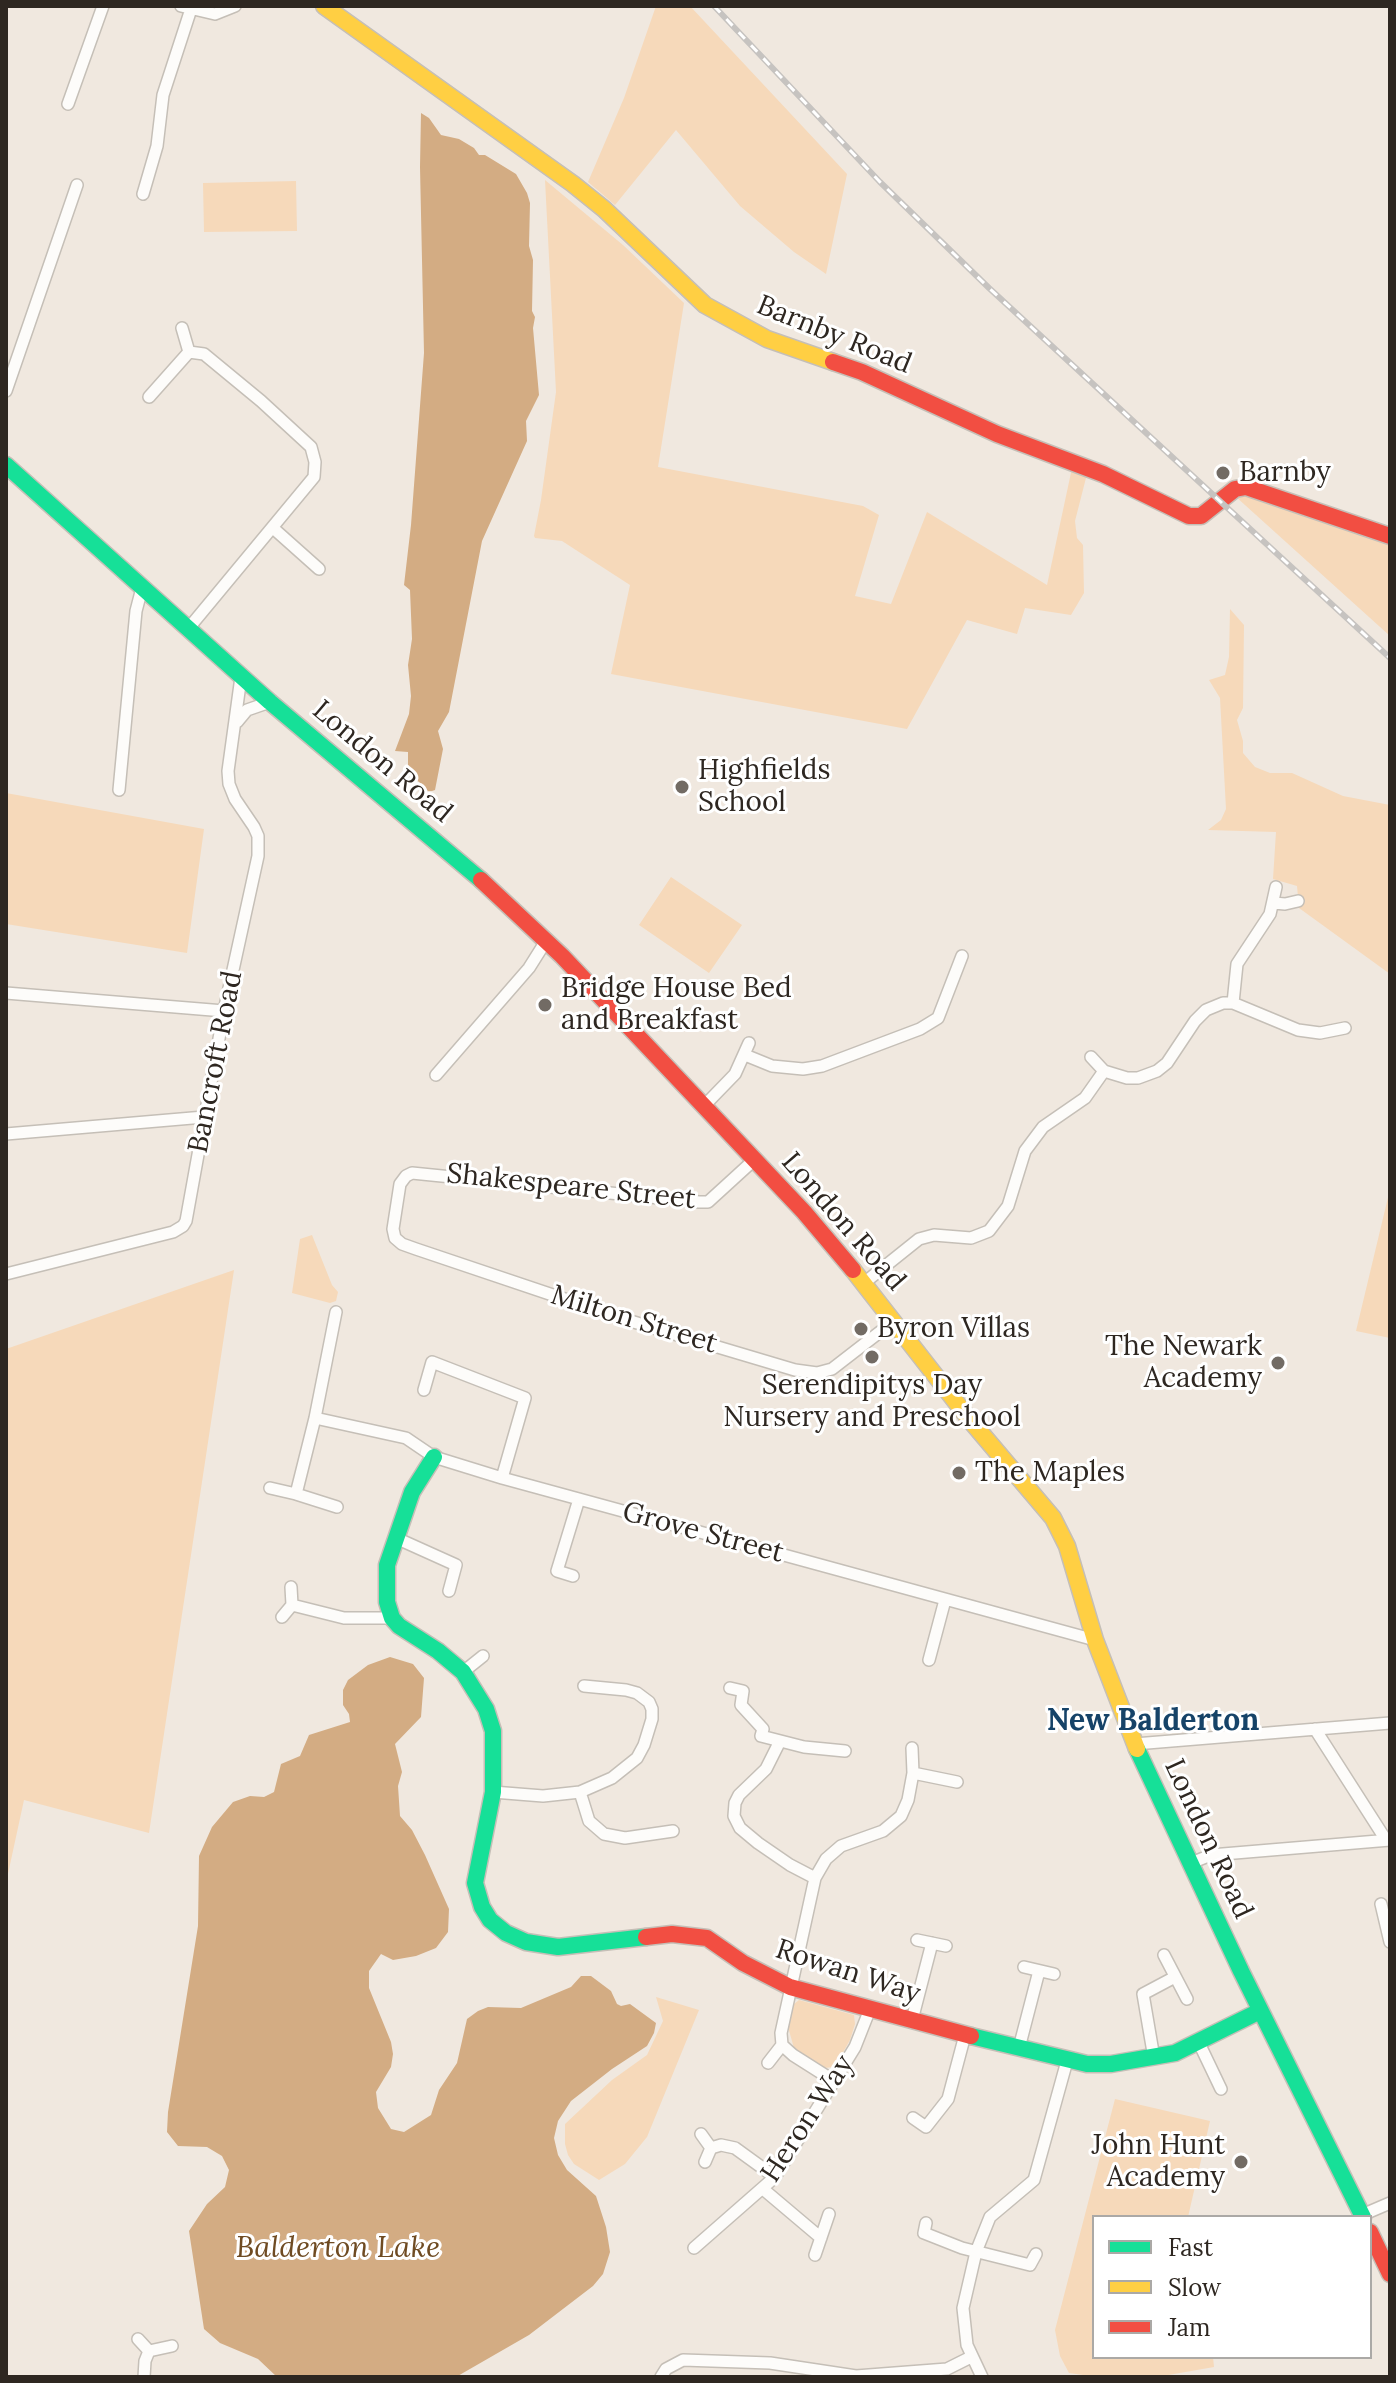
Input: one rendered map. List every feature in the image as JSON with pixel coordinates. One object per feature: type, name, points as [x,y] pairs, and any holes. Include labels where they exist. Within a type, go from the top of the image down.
[{"type":"street","points":[[68,104],[103,6]]},
{"type":"street","points":[[143,194],[157,146],[163,95],[186,8],[215,14],[235,6]]},
{"type":"street","name":"Barnby Road","points":[[324,6],[378,47],[540,158],[604,209],[705,305],[767,339],[862,372],[997,434],[1103,474],[1184,514],[1201,516],[1235,489],[1246,487],[1390,536]]},
{"type":"street","points":[[6,391],[77,185]]},
{"type":"street","points":[[182,328],[189,352]]},
{"type":"street","points":[[149,397],[189,352]]},
{"type":"street","points":[[188,629],[314,477],[315,462],[311,447],[204,354],[189,352]]},
{"type":"street","name":"London Road","points":[[6,465],[241,677],[503,898],[546,941],[804,1212],[864,1283],[970,1420],[1053,1518],[1067,1546],[1095,1640],[1135,1744],[1260,2011],[1362,2215]]},
{"type":"street","points":[[273,528],[319,569]]},
{"type":"street","points":[[119,790],[136,611],[142,588]]},
{"type":"street","name":"Bancroft Road","points":[[6,1274],[173,1232],[183,1226],[187,1218],[224,1011],[259,846],[254,827],[229,784],[228,771],[241,677]]},
{"type":"street","points":[[236,723],[247,710],[270,702]]},
{"type":"street","points":[[1233,1003],[1233,978],[1238,959],[1264,925],[1274,903],[1276,887]]},
{"type":"street","points":[[1274,903],[1298,901]]},
{"type":"street","points":[[436,1075],[529,968],[546,941]]},
{"type":"street","points":[[703,1107],[729,1081],[747,1049],[772,1066],[813,1068],[920,1029],[938,1018],[962,956]]},
{"type":"street","points":[[6,993],[224,1011]]},
{"type":"street","points":[[1091,1057],[1104,1071],[1125,1078],[1138,1078],[1157,1071],[1167,1063],[1200,1015],[1214,1006],[1233,1003],[1298,1030],[1320,1033],[1345,1028]]},
{"type":"street","points":[[864,1283],[919,1239],[941,1234],[971,1238],[989,1231],[1008,1206],[1022,1159],[1036,1135],[1085,1098],[1104,1071]]},
{"type":"street","points":[[6,1134],[204,1117]]},
{"type":"street","name":"Shakespeare Street","points":[[396,1206],[400,1184],[412,1173],[651,1199],[708,1202],[754,1160]]},
{"type":"street","name":"Milton Street","points":[[396,1206],[395,1238],[416,1249],[627,1320],[795,1370],[817,1373],[832,1369],[894,1321]]},
{"type":"street","points":[[296,1494],[336,1312]]},
{"type":"street","points":[[424,1390],[432,1362],[540,1402]]},
{"type":"street","points":[[502,1478],[525,1398]]},
{"type":"street","name":"Grove Street","points":[[315,1418],[406,1438],[434,1457],[502,1478],[1095,1640]]},
{"type":"street","points":[[292,1605],[344,1618],[392,1618],[386,1588],[387,1565],[412,1492],[434,1457]]},
{"type":"street","points":[[270,1488],[337,1507]]},
{"type":"street","points":[[573,1576],[557,1571],[579,1499]]},
{"type":"street","points":[[396,1538],[456,1565],[449,1591]]},
{"type":"street","points":[[282,1617],[292,1605],[291,1587]]},
{"type":"street","points":[[929,1660],[945,1600]]},
{"type":"street","name":"Rowan Way","points":[[392,1618],[463,1672],[486,1709],[493,1731],[495,1763],[493,1792],[475,1883],[482,1907],[490,1920],[506,1933],[526,1942],[558,1947],[672,1934],[707,1938],[743,1963],[790,1987],[1067,2061],[1099,2065],[1154,2058],[1199,2043],[1260,2011]]},
{"type":"street","points":[[463,1672],[483,1656]]},
{"type":"street","points":[[493,1792],[543,1796],[580,1792],[612,1778],[637,1758],[652,1719],[651,1706],[637,1693],[584,1686]]},
{"type":"street","points":[[597,1702],[598,1688]]},
{"type":"street","points":[[730,1688],[743,1691],[741,1705],[763,1729],[761,1736],[804,1747],[845,1751]]},
{"type":"street","points":[[1135,1744],[1390,1723]]},
{"type":"street","points":[[1191,1863],[1211,1855],[1388,1840],[1315,1729]]},
{"type":"street","points":[[780,1741],[766,1769],[739,1795],[734,1816],[740,1828],[758,1843],[815,1878]]},
{"type":"street","points":[[768,2063],[782,2045],[781,2033],[790,1987],[815,1878],[822,1864],[841,1846],[877,1834],[895,1822],[905,1809],[913,1773],[912,1748]]},
{"type":"street","points":[[913,1773],[957,1782]]},
{"type":"street","points":[[580,1792],[589,1821],[604,1834],[625,1838],[667,1835]]},
{"type":"street","points":[[1381,1904],[1390,1942]]},
{"type":"street","points":[[917,1940],[946,1946]]},
{"type":"street","points":[[912,2020],[932,1943]]},
{"type":"street","points":[[1164,1955],[1187,1999]]},
{"type":"street","points":[[1024,1967],[1054,1974]]},
{"type":"street","points":[[1019,2048],[1039,1971]]},
{"type":"street","points":[[1154,2058],[1143,1994],[1175,1977]]},
{"type":"street","name":"Heron Way","points":[[694,2248],[775,2177],[855,2047],[870,2009]]},
{"type":"street","points":[[913,2118],[926,2127],[948,2099],[965,2035]]},
{"type":"street","points":[[1199,2043],[1221,2089]]},
{"type":"street","points":[[782,2045],[834,2081]]},
{"type":"street","points":[[982,2377],[967,2345],[963,2308],[976,2252],[990,2217],[1034,2180],[1067,2061]]},
{"type":"street","points":[[701,2134],[711,2148]]},
{"type":"street","points":[[711,2148],[721,2145],[735,2148],[748,2154],[775,2177]]},
{"type":"street","points":[[705,2162],[711,2148]]},
{"type":"street","points":[[763,2189],[821,2238]]},
{"type":"street","points":[[1364,2215],[1390,2203]]},
{"type":"street","points":[[815,2255],[829,2214]]},
{"type":"street","points":[[922,2232],[976,2252],[1033,2264]]},
{"type":"street","points":[[1372,2236],[1390,2274]]},
{"type":"street","points":[[138,2339],[149,2351]]},
{"type":"street","points":[[149,2351],[172,2346]]},
{"type":"street","points":[[144,2377],[149,2351]]},
{"type":"street","points":[[661,2377],[666,2369],[683,2360],[770,2363],[856,2376],[947,2369],[971,2357]]},
{"type":"shaded area","points":[[656,6],[690,6],[847,174],[826,274],[794,252],[740,206],[676,130],[615,205],[588,182],[624,98]]},
{"type":"shaded area","points":[[545,180],[623,245],[684,303],[658,467],[863,506],[879,515],[855,596],[891,604],[927,512],[1047,585],[1072,468],[1087,474],[1075,521],[1077,538],[1083,545],[1084,593],[1071,615],[1025,608],[1017,634],[967,620],[907,729],[611,674],[630,585],[562,541],[534,536],[556,392]]},
{"type":"shaded area","points":[[296,181],[297,231],[204,232],[203,183]]},
{"type":"shaded area","points":[[1244,495],[1390,545],[1390,636],[1235,496]]},
{"type":"shaded area","points":[[1230,609],[1244,625],[1243,708],[1237,720],[1243,753],[1255,767],[1270,773],[1292,773],[1343,796],[1390,805],[1390,974],[1299,908],[1297,886],[1273,879],[1276,832],[1208,830],[1221,820],[1226,809],[1220,698],[1209,680],[1225,675],[1229,657]]},
{"type":"shaded area","points":[[6,793],[204,829],[187,953],[6,924]]},
{"type":"shaded area","points":[[671,877],[742,925],[709,973],[639,925]]},
{"type":"shaded area","points":[[1390,1189],[1390,1338],[1356,1331]]},
{"type":"shaded area","points":[[312,1235],[332,1285],[338,1292],[336,1301],[330,1303],[292,1293],[300,1239]]},
{"type":"shaded area","points":[[234,1270],[149,1833],[24,1800],[6,1883],[6,1349]]},
{"type":"shaded area","points":[[656,1997],[699,2010],[647,2137],[625,2164],[599,2180],[574,2164],[568,2155],[565,2124],[612,2080],[647,2055],[663,2021]]},
{"type":"shaded area","points":[[799,2000],[854,2015],[855,2024],[850,2040],[832,2067],[825,2068],[794,2048],[788,2027],[794,2004]]},
{"type":"shaded area","points":[[1115,2099],[1210,2121],[1188,2215],[1092,2215],[1092,2359],[1213,2359],[1214,2367],[1157,2377],[1097,2377],[1069,2373],[1060,2356],[1055,2330]]},
{"type":"water","points":[[421,113],[429,118],[441,135],[459,139],[479,155],[485,155],[516,174],[527,193],[530,203],[532,311],[535,317],[533,328],[539,395],[526,421],[527,441],[482,541],[449,712],[438,731],[443,749],[435,790],[432,791],[416,779],[408,765],[408,752],[395,751],[409,714],[411,696],[408,665],[412,639],[410,590],[404,585],[424,353]]},
{"type":"water","name":"Balderton Lake","points":[[390,1657],[413,1664],[424,1678],[421,1717],[395,1744],[402,1772],[398,1786],[400,1816],[412,1830],[449,1909],[448,1932],[436,1948],[393,1960],[381,1954],[369,1971],[369,1988],[393,2054],[391,2067],[376,2092],[378,2108],[391,2129],[404,2132],[431,2115],[439,2090],[457,2063],[467,2019],[488,2007],[521,2008],[571,1987],[581,1976],[591,1976],[611,1991],[617,2004],[630,2004],[656,2023],[647,2046],[571,2101],[558,2121],[554,2138],[558,2155],[567,2170],[596,2196],[606,2227],[610,2252],[603,2274],[593,2286],[529,2335],[456,2377],[277,2377],[258,2359],[220,2343],[204,2329],[189,2231],[207,2204],[225,2187],[229,2170],[222,2156],[207,2147],[178,2146],[167,2132],[198,1926],[199,1856],[212,1827],[233,1802],[250,1796],[264,1797],[274,1792],[281,1764],[300,1756],[309,1735],[350,1722],[343,1705],[343,1690],[348,1680],[368,1665]]},
{"type":"railway","points":[[714,6],[880,182],[989,288],[1390,658]]},
{"type":"traffic: fast","points":[[6,465],[270,702],[481,880]]},
{"type":"traffic: fast","points":[[434,1457],[412,1492],[387,1565],[387,1602],[392,1618],[399,1626],[438,1651],[463,1672],[486,1709],[493,1731],[493,1792],[475,1883],[482,1907],[490,1920],[506,1933],[526,1942],[558,1947],[646,1937]]},
{"type":"traffic: fast","points":[[1137,1749],[1241,1971],[1362,2215]]},
{"type":"traffic: fast","points":[[971,2036],[1087,2064],[1111,2064],[1175,2053],[1260,2011]]},
{"type":"traffic: slow","points":[[324,6],[573,184],[604,209],[705,305],[767,339],[833,362]]},
{"type":"traffic: slow","points":[[853,1270],[970,1420],[1053,1518],[1067,1546],[1095,1640],[1137,1749]]},
{"type":"traffic: jam","points":[[833,362],[862,372],[997,434],[1103,474],[1189,516],[1201,516],[1235,489],[1246,487],[1390,536]]},
{"type":"traffic: jam","points":[[481,880],[562,956],[804,1212],[853,1270]]},
{"type":"traffic: jam","points":[[646,1937],[672,1934],[707,1938],[743,1963],[790,1987],[971,2036]]},
{"type":"traffic: jam","points":[[1372,2236],[1390,2274]]},
{"type":"place","name":"Barnby","points":[[1223,473]]},
{"type":"place","name":"Highfields School","points":[[682,787]]},
{"type":"place","name":"Bridge House Bed and Breakfast","points":[[545,1005]]},
{"type":"place","name":"Byron Villas","points":[[861,1329]]},
{"type":"place","name":"Serendipitys Day Nursery and Preschool","points":[[872,1357]]},
{"type":"place","name":"The Newark Academy","points":[[1278,1363]]},
{"type":"place","name":"The Maples","points":[[959,1473]]},
{"type":"place","name":"John Hunt Academy","points":[[1241,2162]]},
{"type":"district","name":"New Balderton","points":[[1153,1721]]}]
